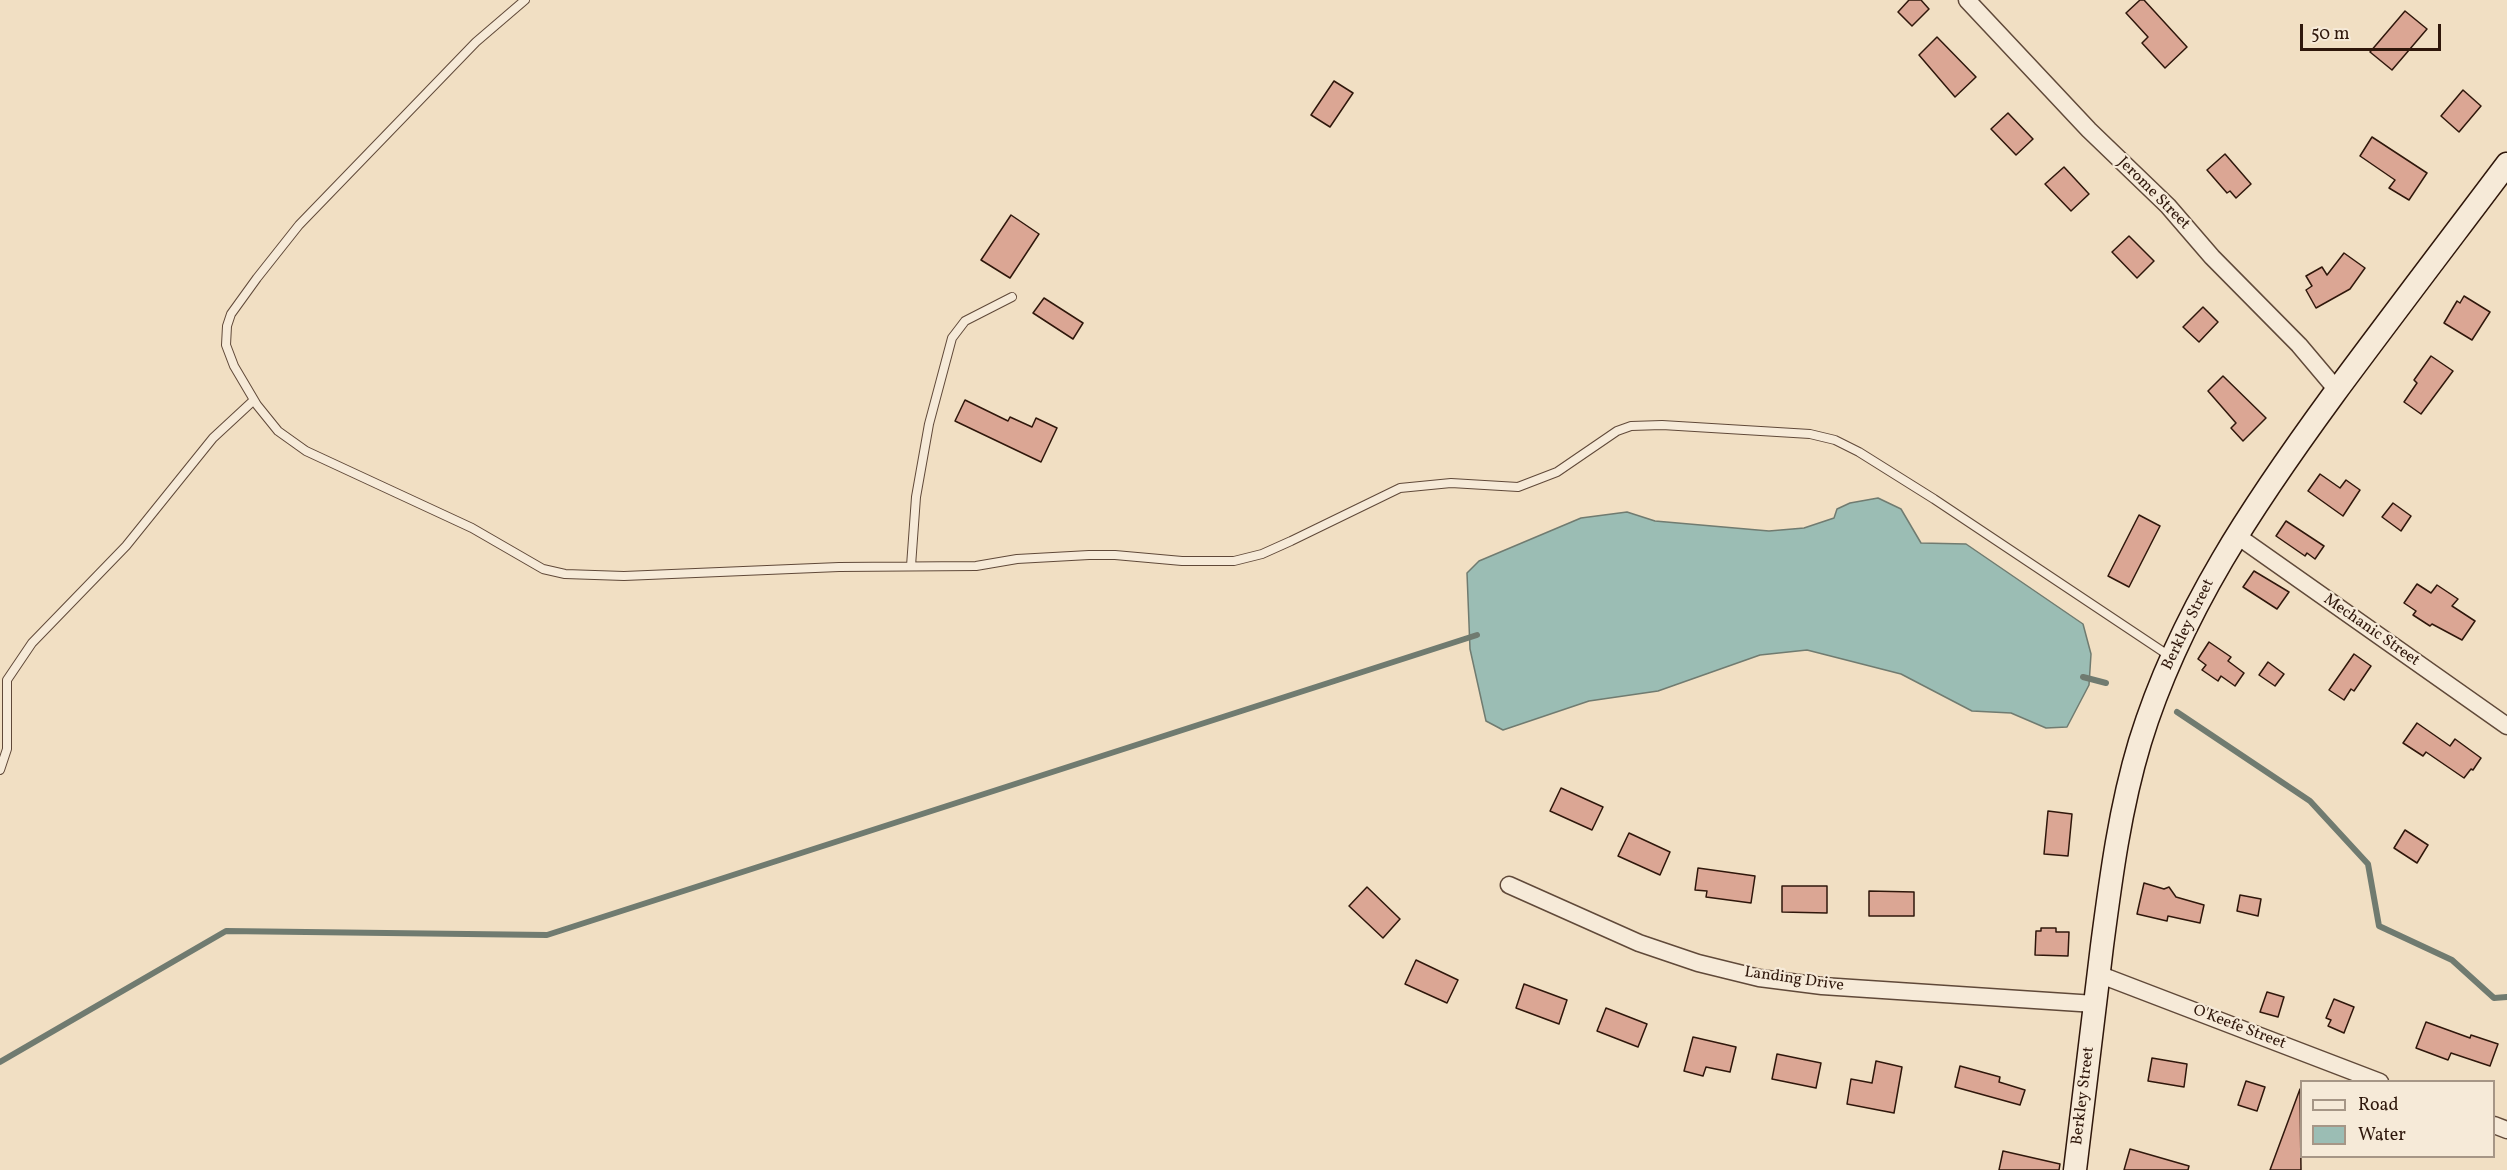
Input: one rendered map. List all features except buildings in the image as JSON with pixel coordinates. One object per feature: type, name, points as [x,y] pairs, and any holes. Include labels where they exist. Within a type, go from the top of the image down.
[{"type":"main road","name":"Berkley Street","points":[[2075,1170],[2110,883],[2128,789],[2150,712],[2171,658],[2193,611],[2236,535],[2268,486],[2337,390],[2507,164]]},
{"type":"street","name":"Jerome Street","points":[[1967,0],[2089,130],[2168,206],[2212,257],[2299,345],[2337,390]]},
{"type":"street","name":"Mechanic Street","points":[[2236,535],[2507,726]]},
{"type":"street","name":"Landing Drive","points":[[1509,885],[1639,943],[1698,963],[1758,978],[1833,987],[2095,1004]]},
{"type":"street","name":"O'Keefe Street","points":[[2098,974],[2375,1080]]},
{"type":"lane","points":[[525,0],[476,42],[307,217],[231,314],[227,326],[226,345],[234,366],[278,431],[306,451],[462,524],[543,569],[565,574],[624,576],[839,567],[976,566],[1017,559],[1089,555],[1182,561],[1234,561],[1272,550],[1400,488],[1451,483],[1518,487],[1557,472],[1601,440],[1630,426],[1662,425],[1810,434],[1835,440],[1859,452],[2171,658]]},
{"type":"lane","points":[[911,566],[916,497],[929,424],[952,338],[965,321],[1012,297]]},
{"type":"lane","points":[[0,770],[7,749],[8,680],[32,643],[126,546],[213,438],[255,400]]},
{"type":"water","points":[[1878,498],[1901,509],[1921,543],[1966,544],[2083,624],[2091,654],[2089,685],[2067,727],[2046,728],[2011,713],[1972,711],[1901,674],[1807,650],[1760,655],[1658,691],[1589,701],[1503,730],[1486,721],[1470,649],[1467,573],[1479,561],[1581,518],[1627,512],[1655,521],[1769,531],[1804,528],[1834,518],[1837,509],[1850,503]]},
{"type":"waterway","points":[[0,1062],[226,931],[547,935],[1477,635]]},
{"type":"waterway","points":[[2083,677],[2106,683]]},
{"type":"waterway","points":[[2177,712],[2310,801],[2368,864],[2379,926],[2452,960],[2494,998],[2507,997]]}]
